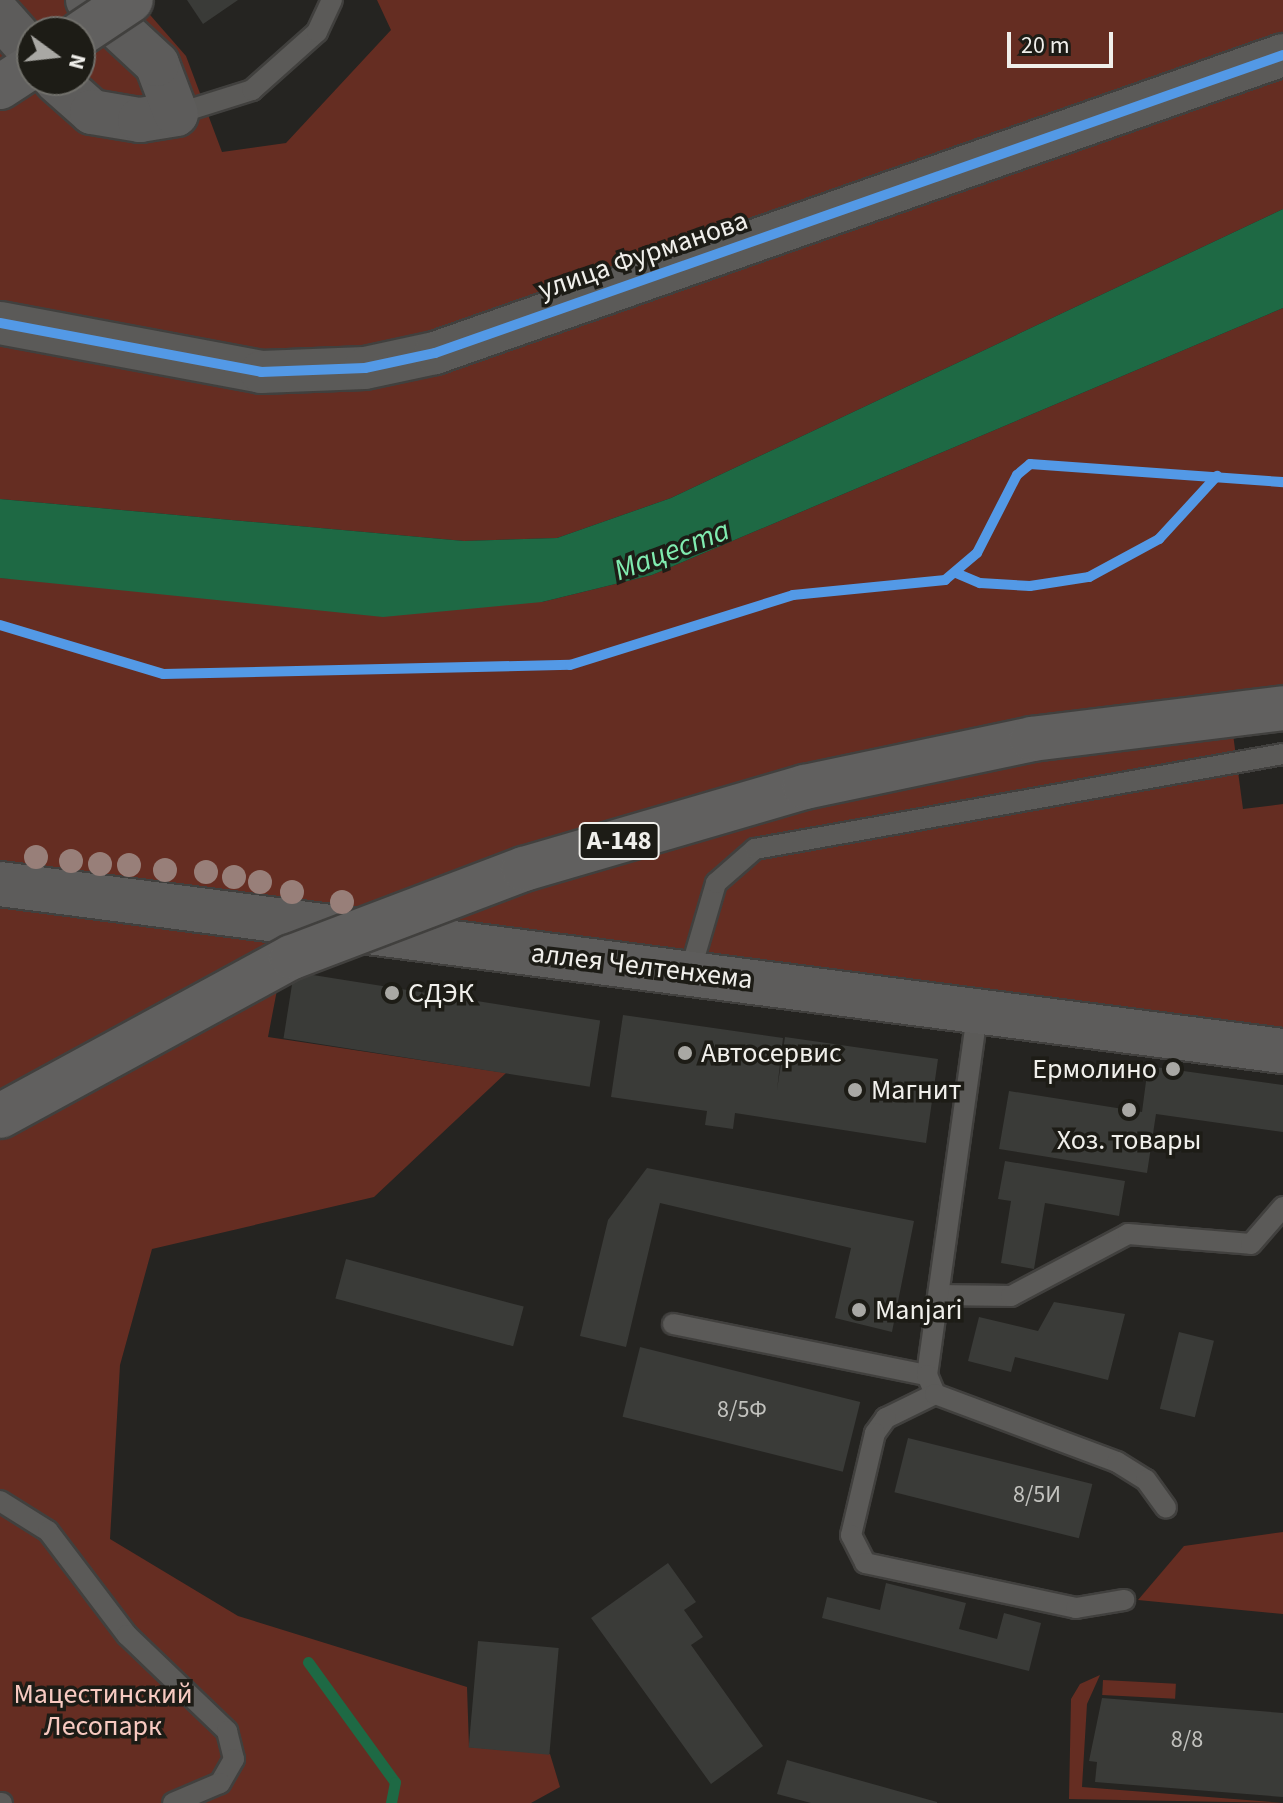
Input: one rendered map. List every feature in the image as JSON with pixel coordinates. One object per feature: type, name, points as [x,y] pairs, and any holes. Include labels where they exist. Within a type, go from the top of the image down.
[{"type":"highway","points":[[96,23],[131,0]]},
{"type":"highway","name":"А-148","points":[[0,1116],[292,957],[524,869],[805,787],[1032,739],[1283,708]]},
{"type":"main road","points":[[74,96],[92,112],[140,120],[176,114],[157,64],[88,0]]},
{"type":"main road","points":[[0,16],[16,34]]},
{"type":"main road","name":"аллея Челтенхема","points":[[0,884],[978,1008],[1283,1051]]},
{"type":"street","name":"улица Фурманова","points":[[0,323],[261,372],[353,369],[421,356],[1283,55]]},
{"type":"lane","points":[[176,114],[252,90],[317,32],[332,0]]},
{"type":"lane","points":[[690,972],[716,883],[755,849],[1283,754]]},
{"type":"lane","points":[[935,1394],[927,1375],[978,1008]]},
{"type":"lane","points":[[939,1295],[1011,1296],[1128,1234],[1251,1244],[1283,1207]]},
{"type":"lane","points":[[673,1324],[927,1375]]},
{"type":"lane","points":[[1124,1600],[1076,1608],[865,1563],[851,1535],[875,1433],[886,1418],[935,1394],[1117,1462],[1146,1480],[1166,1508]]},
{"type":"lane","points":[[0,1501],[48,1531],[127,1635],[227,1731],[234,1759],[220,1783],[173,1803]]},
{"type":"green space","points":[[0,0],[137,0],[186,56],[222,152],[286,143],[391,30],[377,0],[1283,0],[1283,209],[671,498],[557,538],[464,541],[0,499]]},
{"type":"green space","name":"Мацестинский Лесопарк","points":[[1283,308],[1283,727],[1233,734],[1243,809],[1283,804],[1283,1051],[290,922],[268,1037],[506,1073],[374,1197],[152,1249],[120,1365],[110,1539],[238,1616],[467,1687],[469,1747],[550,1754],[560,1787],[531,1803],[0,1803],[0,578],[542,602],[652,575]]},
{"type":"green space","points":[[1283,1532],[1283,1614],[1138,1600],[1184,1546]]},
{"type":"green space","points":[[1100,1675],[1087,1704],[1082,1787],[1283,1803],[1069,1799],[1071,1699],[1080,1684]]},
{"type":"green space","points":[[1103,1680],[1176,1684],[1175,1699],[1102,1695]]},
{"type":"water","name":"Мацеста","points":[[1283,209],[1283,308],[652,575],[542,602],[383,617],[0,578],[0,499],[464,541],[557,538],[671,498]]},
{"type":"building","points":[[187,0],[238,0],[203,24]]},
{"type":"building","points":[[294,972],[600,1020],[590,1087],[284,1038]]},
{"type":"building","points":[[623,1015],[783,1038],[777,1090],[785,1037],[938,1059],[926,1143],[735,1113],[733,1129],[705,1125],[707,1111],[611,1097]]},
{"type":"building","points":[[1148,1066],[1283,1085],[1283,1132],[1156,1114],[1147,1173],[999,1149],[1009,1091],[1142,1112]]},
{"type":"building","points":[[1005,1161],[1125,1181],[1119,1216],[1045,1203],[1034,1269],[1001,1263],[1011,1201],[998,1199]]},
{"type":"building","points":[[647,1168],[914,1221],[892,1332],[835,1318],[851,1248],[660,1203],[626,1347],[580,1336],[608,1220]]},
{"type":"building","points":[[346,1259],[524,1307],[513,1346],[335,1299]]},
{"type":"building","points":[[1054,1302],[1125,1314],[1108,1380],[1015,1357],[1011,1372],[968,1361],[979,1317],[1038,1331]]},
{"type":"building","points":[[1179,1332],[1214,1341],[1195,1417],[1160,1409]]},
{"type":"building","points":[[640,1347],[860,1402],[843,1472],[623,1417]]},
{"type":"building","points":[[908,1438],[1092,1484],[1079,1538],[894,1492]]},
{"type":"building","points":[[668,1563],[696,1602],[684,1610],[703,1637],[691,1645],[763,1746],[711,1784],[591,1618]]},
{"type":"building","points":[[886,1583],[966,1603],[959,1629],[997,1639],[1004,1613],[1041,1623],[1029,1671],[822,1618],[827,1597],[880,1610]]},
{"type":"building","points":[[478,1641],[559,1648],[549,1755],[469,1748]]},
{"type":"building","points":[[1102,1698],[1283,1713],[1283,1797],[1095,1782],[1097,1762],[1089,1761]]},
{"type":"building","points":[[787,1760],[937,1803],[811,1803],[777,1794]]},
{"type":"waterway","points":[[308,1662],[395,1782],[391,1803]]},
{"type":"cycle path","points":[[0,323],[261,372],[365,368],[435,353],[1283,55]]},
{"type":"cycle path","points":[[0,625],[163,674],[570,665],[793,595],[945,580],[977,553],[1017,475],[1030,464],[1283,482]]},
{"type":"cycle path","points":[[956,573],[980,583],[1030,586],[1089,577],[1159,539],[1217,476]]},
{"type":"place","name":"СДЭК","points":[[392,993]]},
{"type":"place","name":"Автосервис","points":[[685,1053]]},
{"type":"place","name":"Ермолино","points":[[1173,1069]]},
{"type":"place","name":"Магнит","points":[[855,1090]]},
{"type":"place","name":"Хоз. товары","points":[[1129,1110]]},
{"type":"place","name":"Manjari","points":[[859,1310]]}]
